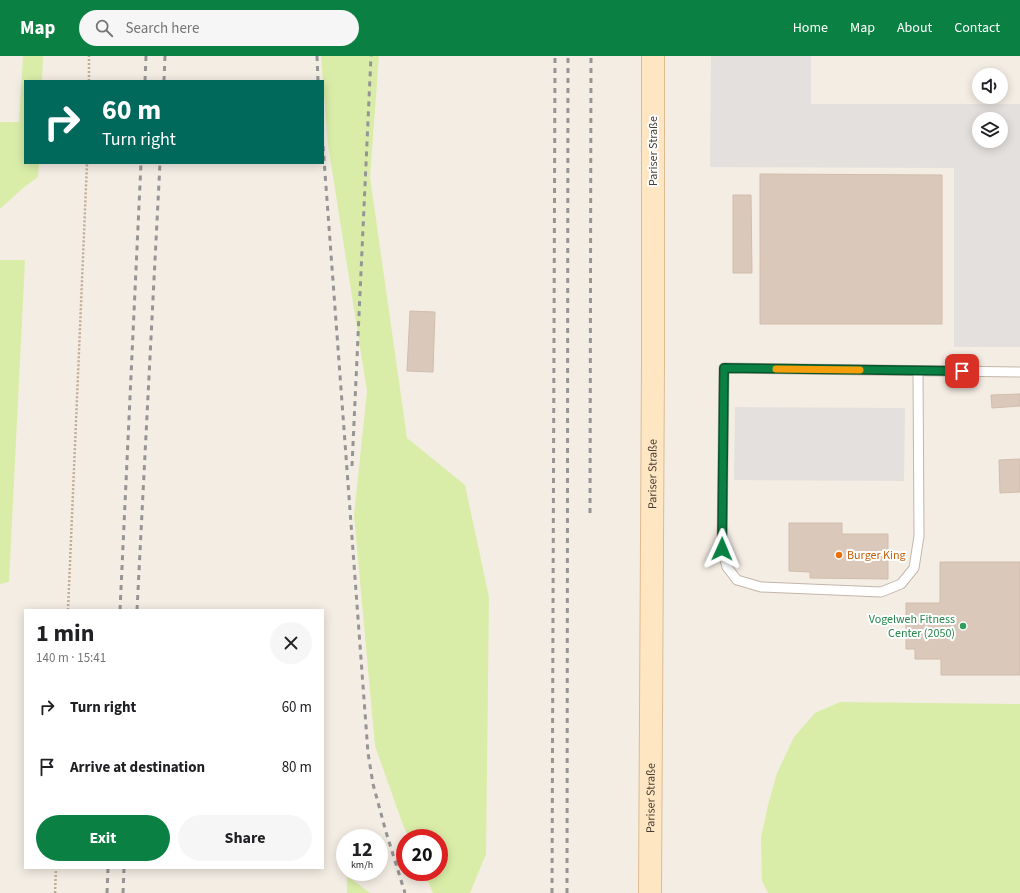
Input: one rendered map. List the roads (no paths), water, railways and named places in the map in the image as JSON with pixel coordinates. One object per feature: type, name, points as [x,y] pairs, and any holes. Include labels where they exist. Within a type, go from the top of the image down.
[{"type":"main road","name":"Pariser Straße","points":[[650,893],[653,56]]},
{"type":"lane","points":[[918,371],[919,536],[914,568],[901,584],[881,592],[761,587],[737,580],[727,567],[722,549],[724,368],[1020,372]]},
{"type":"railway","points":[[145,80],[146,56]]},
{"type":"railway","points":[[164,80],[165,56]]},
{"type":"railway","points":[[317,56],[318,80]]},
{"type":"railway","points":[[352,466],[371,56]]},
{"type":"railway","points":[[552,893],[555,56]]},
{"type":"railway","points":[[567,893],[568,56]]},
{"type":"railway","points":[[590,513],[591,56]]},
{"type":"railway","points":[[324,159],[368,753],[373,784],[405,893]]},
{"type":"railway","points":[[120,609],[141,164]]},
{"type":"railway","points":[[137,609],[160,164]]},
{"type":"railway","points":[[107,893],[108,869]]},
{"type":"railway","points":[[123,893],[124,869]]},
{"type":"place","name":"Burger King","points":[[839,555]]},
{"type":"place","name":"Vogelweh Fitness Center (2050)","points":[[963,626]]}]
